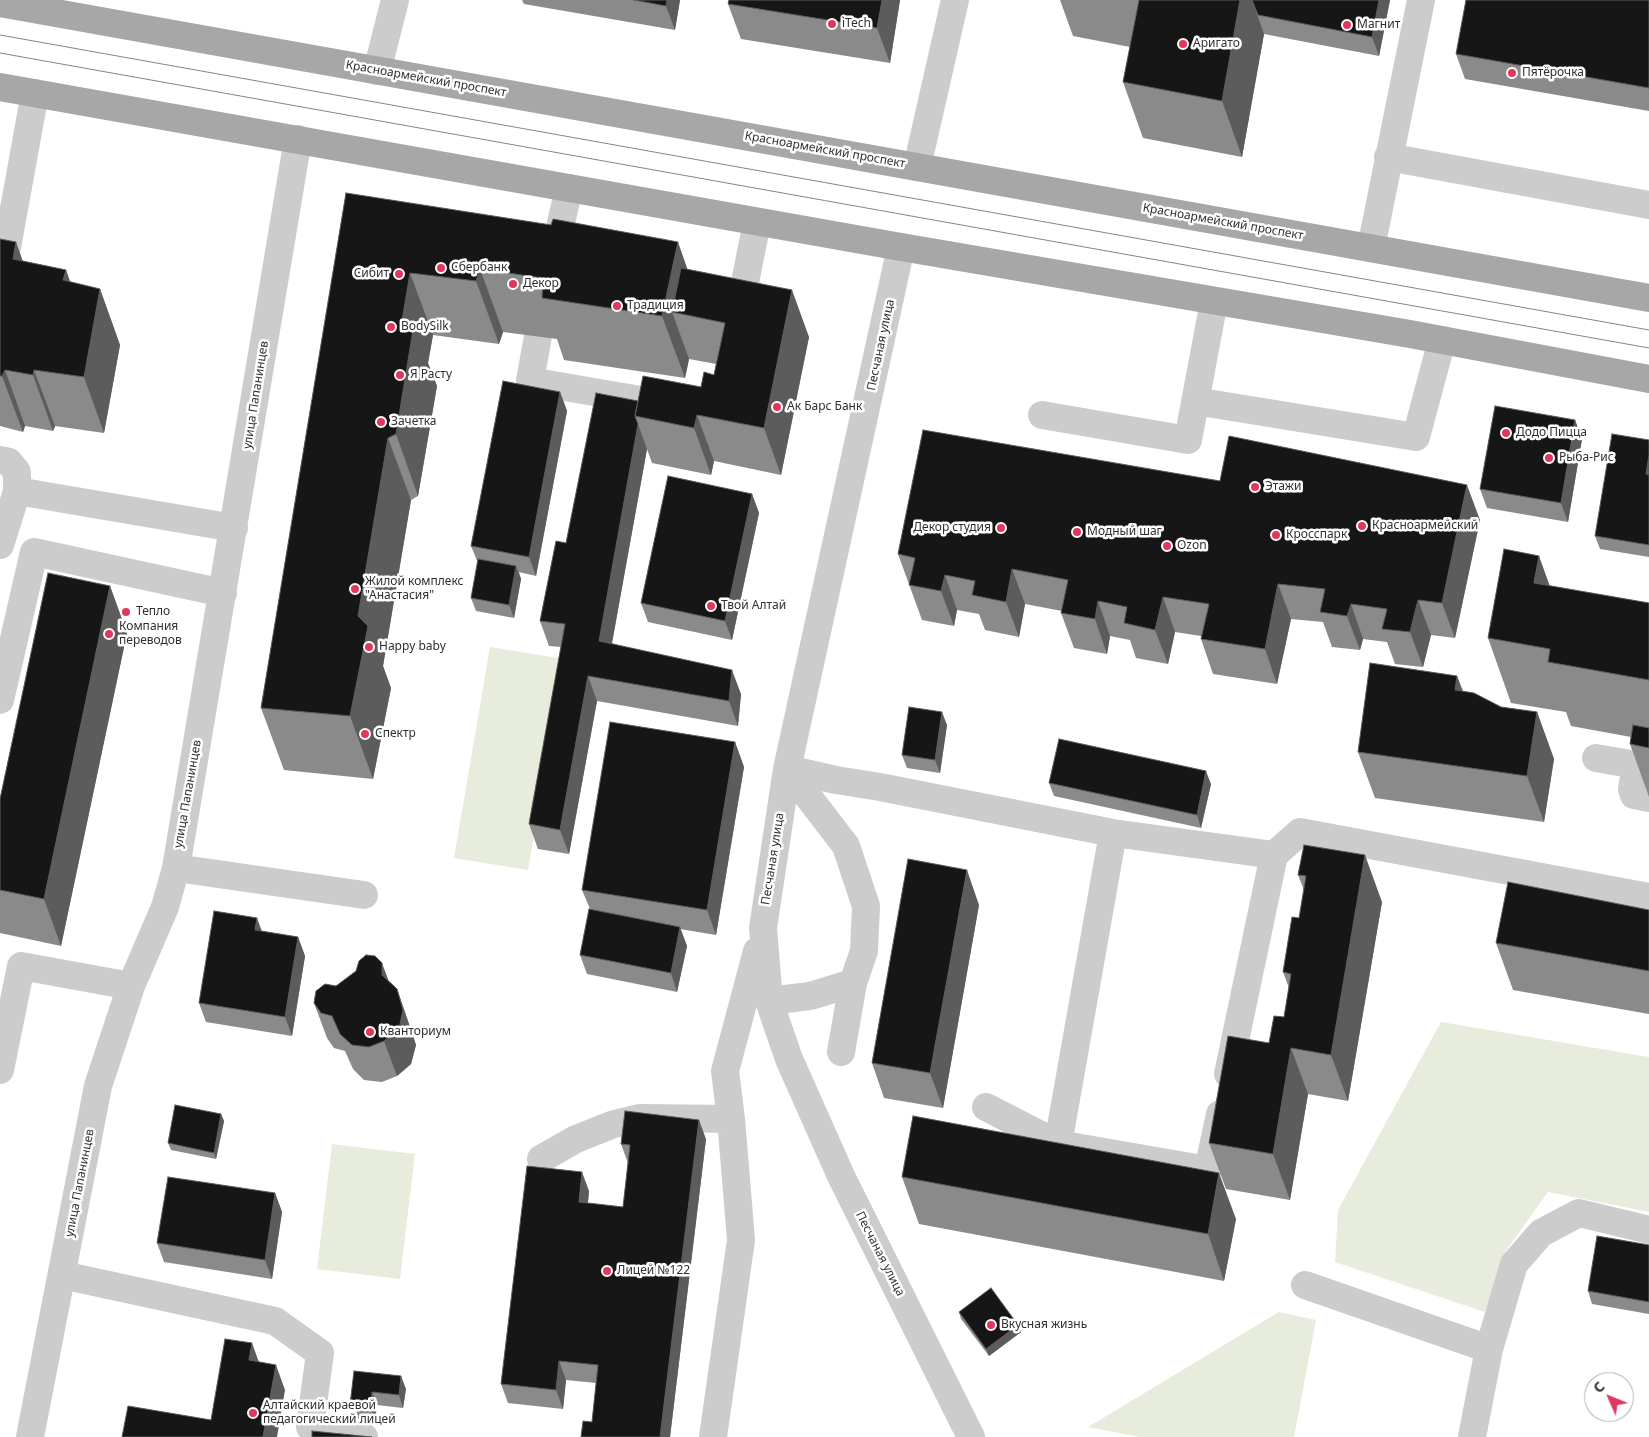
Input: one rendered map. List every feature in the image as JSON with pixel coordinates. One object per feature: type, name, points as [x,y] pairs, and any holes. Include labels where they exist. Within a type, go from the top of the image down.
[{"type":"main road","name":"Красноармейский проспект","points":[[0,3],[33,4],[378,71],[1649,298]]},
{"type":"main road","points":[[0,87],[901,248],[1442,340],[1649,380]]},
{"type":"street","points":[[378,71],[395,0]]},
{"type":"street","points":[[917,167],[955,0]]},
{"type":"street","points":[[1371,248],[1421,0]]},
{"type":"street","points":[[0,267],[4,264],[35,93]]},
{"type":"street","name":"улица Папанинцев","points":[[30,1437],[98,1086],[131,986],[165,907],[176,868],[298,139]]},
{"type":"street","points":[[1388,157],[1649,205]]},
{"type":"street","points":[[547,284],[569,188]]},
{"type":"street","points":[[737,322],[757,222]]},
{"type":"street","name":"Песчаная улица","points":[[901,248],[787,769],[763,928],[769,1001],[789,1060],[841,1176],[971,1437]]},
{"type":"street","points":[[1042,415],[1188,440],[1214,300]]},
{"type":"street","points":[[538,336],[530,382],[704,411]]},
{"type":"street","points":[[1196,401],[1416,437],[1442,340]]},
{"type":"street","points":[[0,460],[9,462],[17,472],[18,491],[0,545]]},
{"type":"street","points":[[18,491],[234,528]]},
{"type":"street","points":[[0,700],[34,552],[223,593]]},
{"type":"street","points":[[1596,758],[1642,766],[1632,793],[1649,798]]},
{"type":"street","points":[[787,769],[1113,833],[1274,855]]},
{"type":"street","points":[[787,769],[846,846],[866,906],[864,951],[853,983],[841,1052]]},
{"type":"street","points":[[986,1107],[1058,1144],[1208,1170],[1274,855],[1300,832],[1649,897]]},
{"type":"street","points":[[1058,1144],[1113,833]]},
{"type":"street","points":[[176,868],[364,895]]},
{"type":"street","points":[[713,1437],[741,1240],[731,1119],[724,1071],[763,928]]},
{"type":"street","points":[[0,1070],[11,964],[131,986]]},
{"type":"street","points":[[769,1001],[810,996],[853,983]]},
{"type":"street","points":[[541,1159],[576,1139],[614,1124],[639,1118],[731,1119]]},
{"type":"street","points":[[1472,1437],[1489,1349],[1514,1264],[1541,1233],[1579,1213],[1649,1230]]},
{"type":"street","points":[[62,1275],[275,1321],[320,1353],[309,1432],[364,1437]]},
{"type":"street","points":[[1306,1285],[1489,1349]]},
{"type":"shaded area","points":[[490,647],[564,659],[528,870],[454,858]]},
{"type":"shaded area","points":[[1441,1022],[1649,1057],[1649,1212],[1548,1192],[1505,1252],[1485,1312],[1335,1262],[1338,1210]]},
{"type":"shaded area","points":[[332,1144],[415,1154],[400,1279],[317,1269]]},
{"type":"shaded area","points":[[1279,1312],[1316,1320],[1294,1437],[1139,1437],[1088,1427]]},
{"type":"building","points":[[634,0],[667,0],[666,6]]},
{"type":"building","points":[[729,0],[882,0],[877,28],[728,4]]},
{"type":"building","points":[[1139,0],[1240,0],[1222,101],[1123,82]]},
{"type":"building","points":[[1252,0],[1379,0],[1372,37],[1258,15]]},
{"type":"building","points":[[1466,0],[1649,0],[1649,88],[1456,54]]},
{"type":"building","points":[[346,193],[551,225],[553,219],[678,242],[662,316],[542,298],[543,278],[480,269],[476,281],[410,273],[402,321],[414,324],[396,434],[388,438],[358,616],[368,626],[350,716],[261,708]]},
{"type":"building","points":[[0,239],[16,242],[13,259],[66,270],[63,280],[100,289],[84,377],[34,370],[33,375],[5,370],[2,376],[0,376]]},
{"type":"building","points":[[681,268],[792,290],[764,428],[697,415],[694,428],[635,416],[643,376],[701,387],[704,372],[714,375],[725,323],[672,312]]},
{"type":"building","points":[[503,381],[560,392],[529,557],[471,546]]},
{"type":"building","points":[[596,393],[638,401],[635,416],[638,424],[599,641],[732,670],[729,701],[588,676],[560,830],[529,824],[565,624],[540,621],[556,541],[566,543]]},
{"type":"building","points":[[1495,406],[1575,420],[1561,503],[1480,489]]},
{"type":"building","points":[[923,430],[1220,481],[1229,436],[1467,485],[1442,603],[1418,600],[1410,632],[1382,629],[1387,609],[1351,604],[1347,616],[1320,612],[1325,589],[1278,584],[1265,649],[1201,639],[1209,604],[1163,597],[1155,630],[1124,623],[1127,607],[1098,601],[1095,619],[1061,613],[1068,580],[1012,569],[1006,602],[972,595],[975,581],[945,575],[941,591],[909,585],[915,558],[898,554]]},
{"type":"building","points":[[1612,434],[1649,440],[1646,474],[1649,475],[1649,545],[1595,536]]},
{"type":"building","points":[[668,476],[752,494],[725,621],[641,603]]},
{"type":"building","points":[[1504,549],[1539,556],[1534,583],[1649,603],[1649,680],[1548,662],[1550,649],[1488,638]]},
{"type":"building","points":[[478,559],[516,566],[509,605],[471,598]]},
{"type":"building","points":[[48,573],[110,586],[44,899],[0,890],[0,799]]},
{"type":"building","points":[[1370,663],[1457,676],[1455,690],[1474,693],[1501,707],[1537,712],[1527,776],[1358,752]]},
{"type":"building","points":[[909,707],[942,712],[935,760],[902,755]]},
{"type":"building","points":[[610,722],[735,742],[707,910],[582,890]]},
{"type":"building","points":[[1633,725],[1649,728],[1649,748],[1630,744]]},
{"type":"building","points":[[1059,739],[1206,771],[1197,815],[1049,783]]},
{"type":"building","points":[[1304,845],[1365,855],[1331,1055],[1291,1048],[1273,1154],[1209,1143],[1228,1036],[1269,1043],[1274,1016],[1284,1017],[1291,974],[1283,972],[1292,917],[1299,918],[1306,876],[1298,875]]},
{"type":"building","points":[[908,859],[967,870],[930,1073],[872,1063]]},
{"type":"building","points":[[1508,882],[1649,910],[1649,971],[1496,943]]},
{"type":"building","points":[[589,909],[680,927],[671,973],[580,955]]},
{"type":"building","points":[[214,911],[257,918],[255,930],[298,937],[285,1017],[199,1003]]},
{"type":"building","points":[[366,955],[375,956],[382,963],[382,975],[397,989],[403,1010],[399,1029],[384,1041],[369,1047],[352,1045],[340,1034],[332,1016],[321,1013],[314,1003],[316,991],[325,984],[336,986],[356,971],[359,961]]},
{"type":"building","points":[[175,1105],[221,1114],[214,1153],[168,1143]]},
{"type":"building","name":"Лицей №122","points":[[625,1111],[699,1120],[660,1437],[581,1437],[583,1421],[592,1422],[598,1365],[559,1361],[556,1390],[501,1384],[527,1166],[582,1172],[579,1202],[623,1207],[630,1145],[621,1144]]},
{"type":"building","points":[[913,1116],[1219,1173],[1208,1234],[902,1177]]},
{"type":"building","points":[[168,1177],[275,1193],[265,1260],[157,1243]]},
{"type":"building","points":[[1597,1236],[1649,1245],[1649,1302],[1588,1291]]},
{"type":"building","name":"Вкусная жизнь","points":[[991,1288],[1018,1325],[986,1349],[959,1312]]},
{"type":"building","points":[[225,1339],[252,1343],[249,1360],[276,1365],[263,1437],[122,1437],[128,1406],[211,1420]]},
{"type":"building","points":[[354,1371],[401,1376],[399,1395],[372,1392],[371,1408],[350,1405]]},
{"type":"building","points":[[312,1431],[372,1437],[312,1437]]},
{"type":"tram line","points":[[0,35],[1649,330]]},
{"type":"tram line","points":[[0,53],[1649,348]]},
{"type":"place","name":"iTech","points":[[832,24]]},
{"type":"place","name":"Магнит","points":[[1347,25]]},
{"type":"place","name":"Аригато","points":[[1183,44]]},
{"type":"place","name":"Пятёрочка","points":[[1512,73]]},
{"type":"place","name":"Сбербанк","points":[[441,268]]},
{"type":"place","name":"Сибит","points":[[399,274]]},
{"type":"place","name":"Декор","points":[[513,284]]},
{"type":"place","name":"Традиция","points":[[617,306]]},
{"type":"place","name":"BodySilk","points":[[391,327]]},
{"type":"place","name":"Я Расту","points":[[400,375]]},
{"type":"place","name":"Ак Барс Банк","points":[[777,407]]},
{"type":"place","name":"Зачетка","points":[[381,422]]},
{"type":"place","name":"Додо Пицца","points":[[1506,433]]},
{"type":"place","name":"Рыба-Рис","points":[[1549,458]]},
{"type":"place","name":"Этажи","points":[[1255,487]]},
{"type":"place","name":"Красноармейский","points":[[1362,526]]},
{"type":"place","name":"Декор студия","points":[[1001,528]]},
{"type":"place","name":"Модный шаг","points":[[1077,532]]},
{"type":"place","name":"Кросспарк","points":[[1276,535]]},
{"type":"place","name":"Ozon","points":[[1167,546]]},
{"type":"place","name":"Жилой комплекс \"Анастасия\"","points":[[355,589]]},
{"type":"place","name":"Твой Алтай","points":[[711,606]]},
{"type":"place","name":"Тепло","points":[[126,612]]},
{"type":"place","name":"Компания переводов","points":[[109,634]]},
{"type":"place","name":"Happy baby","points":[[369,647]]},
{"type":"place","name":"Спектр","points":[[365,734]]},
{"type":"place","name":"Кванториум","points":[[370,1032]]},
{"type":"place","name":"Лицей №122","points":[[607,1271]]},
{"type":"place","name":"Вкусная жизнь","points":[[991,1325]]},
{"type":"place","name":"Алтайский краевой педагогический лицей","points":[[253,1413]]}]
